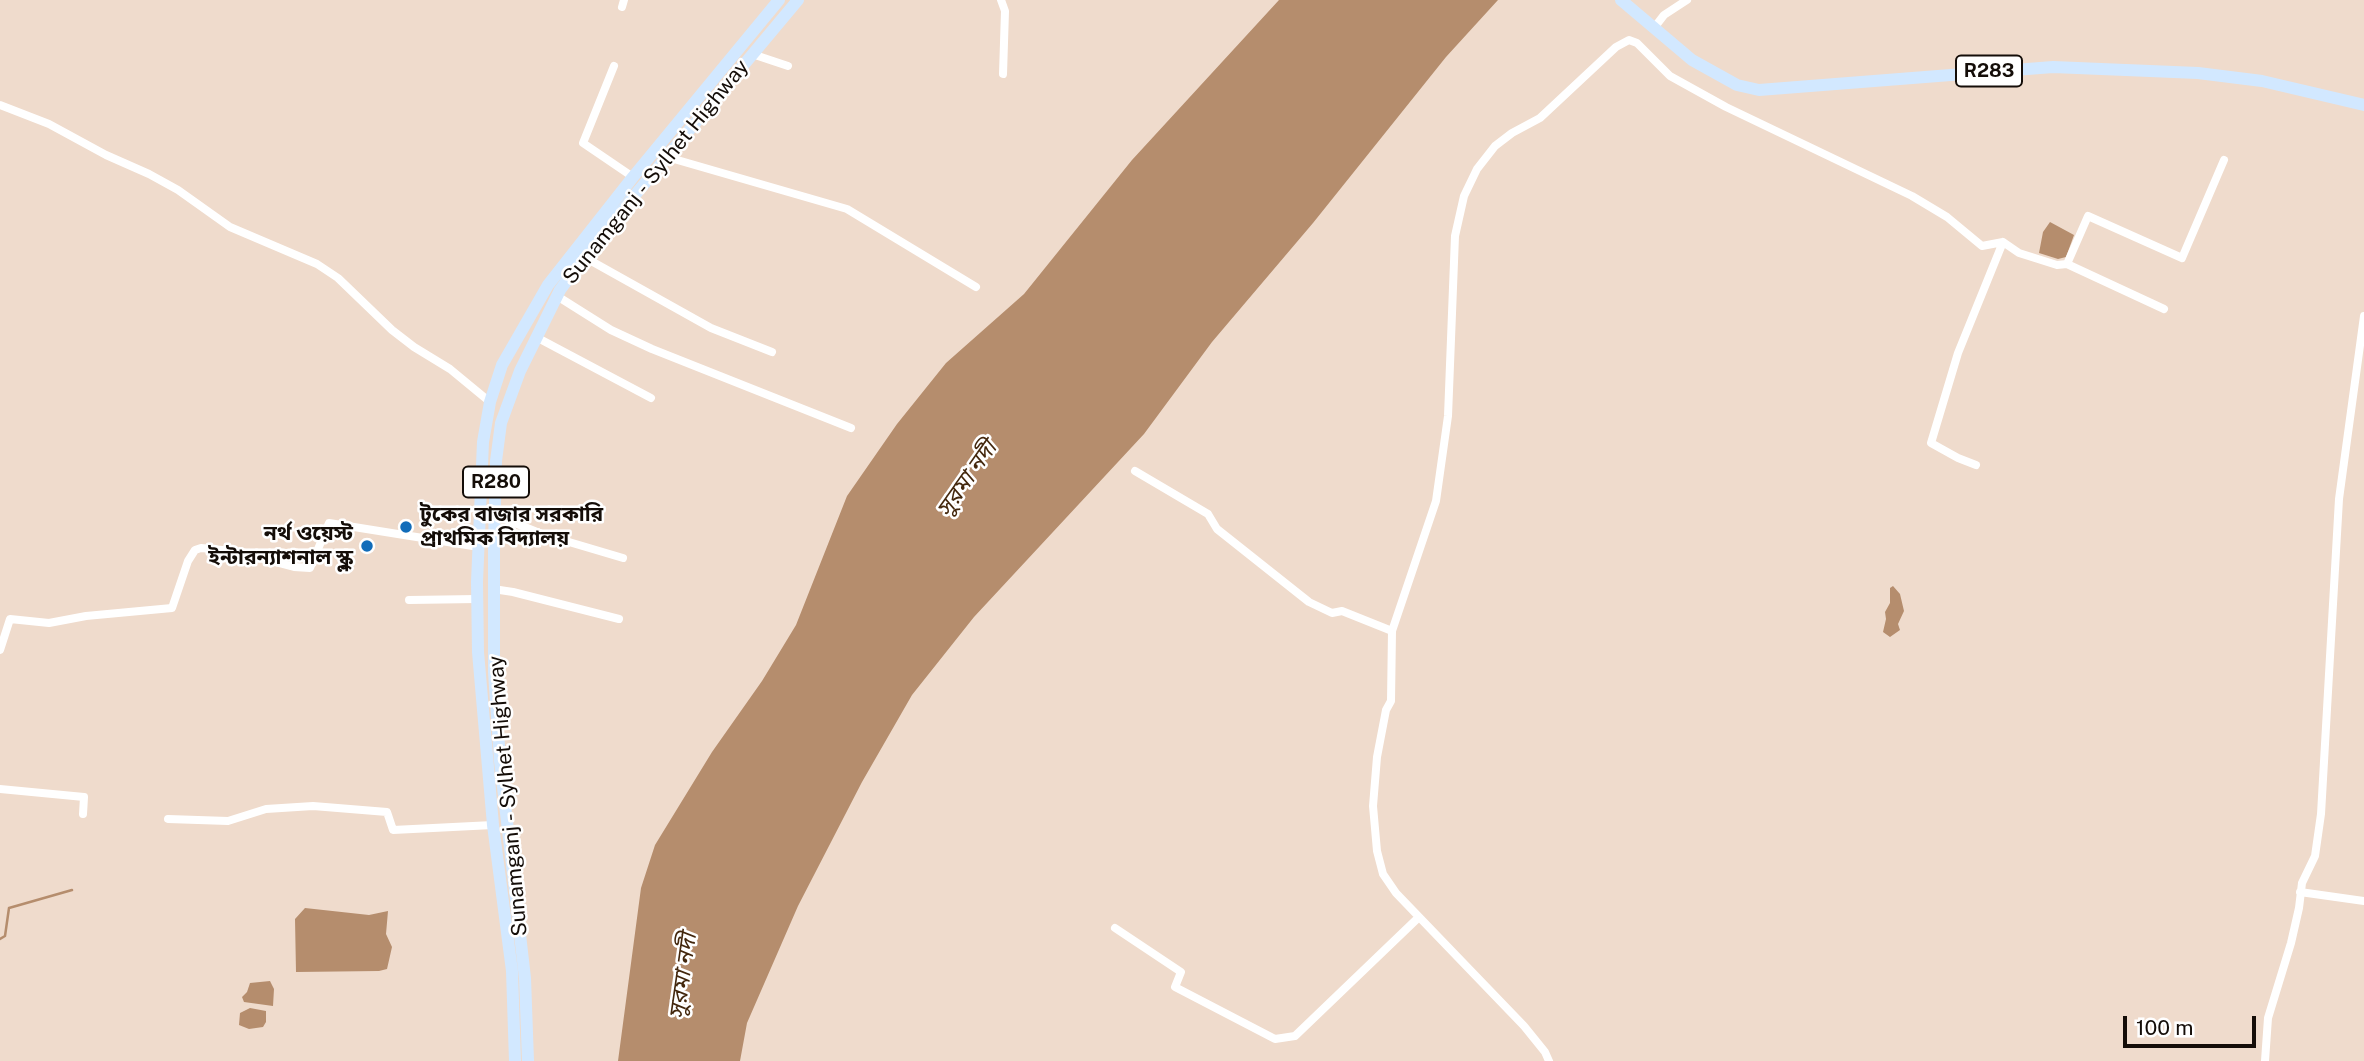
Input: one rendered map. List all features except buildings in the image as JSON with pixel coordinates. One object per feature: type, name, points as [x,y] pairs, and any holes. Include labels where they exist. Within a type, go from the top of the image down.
[{"type":"main road","name":"Sunamganj - Sylhet Highway","points":[[515,1061],[512,971],[493,825],[478,652],[478,547],[484,442],[490,401],[502,365],[548,285],[779,0]]},
{"type":"main road","name":"Sunamganj - Sylhet Highway","points":[[528,1061],[525,978],[500,761],[494,672],[496,461],[501,423],[520,371],[556,296],[584,257],[798,0]]},
{"type":"main road","name":"R283","points":[[1621,0],[1692,60],[1737,85],[1759,90],[2053,67],[2197,74],[2262,81],[2364,104]]},
{"type":"street","points":[[1001,0],[1005,11],[1003,74]]},
{"type":"street","points":[[1654,28],[1664,15],[1687,0]]},
{"type":"street","points":[[1549,1061],[1524,1026],[1396,893],[1383,874],[1377,851],[1373,806],[1384,722],[1391,702],[1392,631],[1436,502],[1448,416],[1455,236],[1464,196],[1477,169],[1495,146],[1540,118],[1616,47],[1629,40],[1637,43],[1670,76],[1726,107],[1912,196],[1947,217],[1980,245],[2003,242],[2019,253],[2057,265],[2067,264],[2165,309]]},
{"type":"street","points":[[752,54],[788,66]]},
{"type":"street","points":[[614,66],[583,143],[633,177]]},
{"type":"street","points":[[0,105],[49,124],[106,155],[149,174],[178,190],[230,227],[317,264],[338,278],[392,330],[450,369],[490,401]]},
{"type":"street","points":[[667,157],[847,209],[976,287]]},
{"type":"street","points":[[2067,264],[2088,216],[2182,258],[2224,160]]},
{"type":"street","points":[[1976,465],[1931,443],[1958,353],[2003,242]]},
{"type":"street","points":[[584,257],[711,328],[772,352]]},
{"type":"street","points":[[556,296],[611,330],[652,349],[851,428]]},
{"type":"street","points":[[2265,1061],[2267,1018],[2291,943],[2303,879],[2315,856],[2321,814],[2339,499],[2364,316]]},
{"type":"street","points":[[536,337],[651,398]]},
{"type":"street","points":[[1135,471],[1208,513],[1217,529],[1309,602],[1332,613],[1342,611],[1392,631]]},
{"type":"street","points":[[495,515],[542,534],[622,558]]},
{"type":"street","points":[[0,650],[10,619],[49,624],[86,616],[172,608],[188,561],[195,550],[201,548],[233,551],[294,567],[310,568],[329,523],[478,547]]},
{"type":"street","points":[[493,589],[619,619]]},
{"type":"street","points":[[409,600],[477,598]]},
{"type":"street","points":[[0,789],[84,797],[83,814]]},
{"type":"street","points":[[168,819],[228,821],[266,808],[313,806],[387,813],[393,830],[493,825]]},
{"type":"street","points":[[2300,892],[2364,901]]},
{"type":"street","points":[[1115,928],[1181,972],[1175,987],[1275,1039],[1295,1036],[1419,917]]},
{"type":"water","name":"সুরমা নদী","points":[[1279,0],[1498,0],[1446,57],[1313,223],[1212,342],[1144,434],[974,617],[912,695],[862,782],[798,906],[747,1023],[740,1061],[618,1061],[641,888],[655,845],[712,752],[762,681],[796,625],[847,496],[897,424],[946,363],[1024,294],[1132,160]]},
{"type":"water","points":[[2050,222],[2074,235],[2066,257],[2058,259],[2039,253],[2043,232]]},
{"type":"water","points":[[1893,586],[1900,594],[1904,611],[1898,624],[1900,630],[1890,637],[1883,632],[1885,612],[1890,603],[1890,588]]},
{"type":"water","points":[[305,908],[369,915],[388,911],[386,934],[392,947],[387,969],[296,972],[295,919]]},
{"type":"water","points":[[270,981],[274,989],[273,1006],[244,1002],[242,997],[250,983]]},
{"type":"water","points":[[250,1008],[266,1011],[263,1027],[249,1029],[239,1025],[240,1013]]},
{"type":"waterway","points":[[0,939],[5,936],[9,908],[72,890]]},
{"type":"place","name":"টুকের বাজার সরকারি প্রাথমিক বিদ্যালয়","points":[[406,527]]},
{"type":"place","name":"নর্থ ওয়েস্ট ইন্টারন্যাশনাল স্কুল","points":[[367,546]]}]
